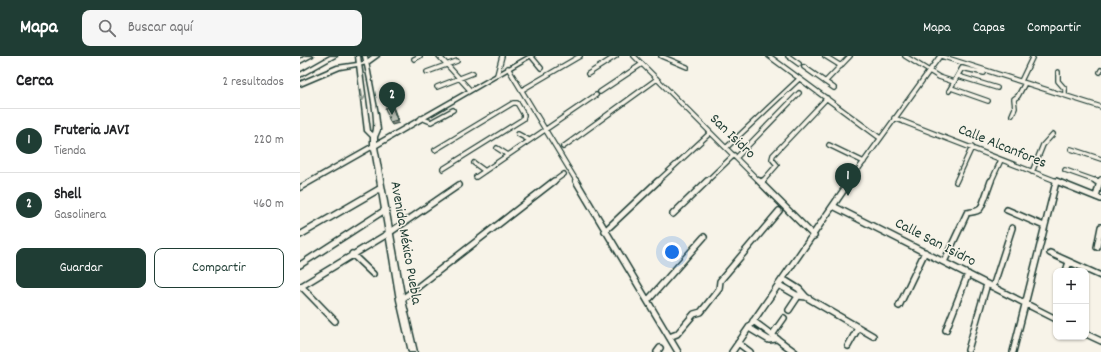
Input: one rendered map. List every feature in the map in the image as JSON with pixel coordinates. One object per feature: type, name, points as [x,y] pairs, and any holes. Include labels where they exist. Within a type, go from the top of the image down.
[{"type":"highway","points":[[300,61],[310,56]]},
{"type":"highway","points":[[300,75],[334,56]]},
{"type":"highway","points":[[300,84],[331,70],[366,63],[376,56]]},
{"type":"main road","name":"Avenida México Puebla","points":[[358,56],[368,132],[374,138]]},
{"type":"main road","name":"Avenida México Puebla","points":[[364,56],[376,114],[377,130],[374,138],[374,146],[401,300],[413,352]]},
{"type":"main road","points":[[300,188],[531,56]]},
{"type":"street","points":[[414,59],[420,56]]},
{"type":"street","points":[[439,56],[448,64],[470,90]]},
{"type":"street","points":[[497,75],[502,56]]},
{"type":"street","points":[[531,56],[541,68]]},
{"type":"street","points":[[522,90],[580,56]]},
{"type":"street","points":[[588,74],[616,56]]},
{"type":"street","points":[[635,57],[642,56]]},
{"type":"street","points":[[661,56],[687,67]]},
{"type":"street","points":[[769,56],[880,138]]},
{"type":"street","points":[[788,56],[793,57],[799,64]]},
{"type":"street","points":[[825,56],[841,66]]},
{"type":"street","points":[[826,82],[850,56]]},
{"type":"street","points":[[905,56],[937,75],[955,81]]},
{"type":"street","points":[[732,352],[814,236],[894,118],[940,56],[1101,107]]},
{"type":"street","points":[[1021,81],[1032,56]]},
{"type":"street","name":"San Isidro","points":[[635,57],[814,236]]},
{"type":"street","points":[[427,72],[457,61]]},
{"type":"street","points":[[476,177],[642,64]]},
{"type":"street","points":[[804,67],[834,88]]},
{"type":"street","points":[[508,68],[678,352]]},
{"type":"street","points":[[988,101],[950,90],[964,68],[1000,78]]},
{"type":"street","points":[[1058,72],[1058,81],[1065,89],[1064,95]]},
{"type":"street","points":[[437,87],[473,73]]},
{"type":"street","points":[[958,76],[997,88]]},
{"type":"street","points":[[563,147],[657,79]]},
{"type":"street","points":[[726,148],[799,79]]},
{"type":"street","points":[[1012,115],[1015,108],[1014,99],[1018,96],[1025,83]]},
{"type":"street","points":[[673,214],[735,156],[799,92]]},
{"type":"street","points":[[762,183],[776,167],[773,155],[827,98]]},
{"type":"street","points":[[435,150],[513,103],[517,103],[525,116],[443,169]]},
{"type":"street","points":[[520,108],[530,105]]},
{"type":"street","points":[[421,118],[431,122],[453,110]]},
{"type":"street","name":"Calle Alcanfores","points":[[894,118],[972,147],[1001,160],[1099,198]]},
{"type":"street","points":[[605,231],[710,133]]},
{"type":"street","points":[[518,134],[529,140]]},
{"type":"street","points":[[1032,172],[1043,145],[1053,134]]},
{"type":"street","points":[[830,145],[864,162]]},
{"type":"street","points":[[956,182],[972,147]]},
{"type":"street","points":[[497,148],[508,155]]},
{"type":"street","points":[[1071,148],[1101,159]]},
{"type":"street","points":[[944,262],[967,213],[979,210],[982,207],[983,199],[1001,160]]},
{"type":"street","points":[[474,163],[485,170]]},
{"type":"street","points":[[1065,170],[1100,181],[1099,198]]},
{"type":"street","points":[[401,300],[564,174]]},
{"type":"street","points":[[1013,352],[1056,182]]},
{"type":"street","points":[[335,321],[301,287],[352,254],[389,233],[459,185]]},
{"type":"street","points":[[300,235],[381,188]]},
{"type":"street","name":"Calle San Isidro","points":[[833,206],[1053,317]]},
{"type":"street","points":[[300,265],[385,210]]},
{"type":"street","points":[[1006,210],[1044,226]]},
{"type":"street","points":[[669,337],[677,334],[694,314],[701,312],[719,289],[720,281],[779,211]]},
{"type":"street","points":[[1097,247],[1101,227]]},
{"type":"street","points":[[993,287],[1012,228]]},
{"type":"street","points":[[647,299],[650,298],[704,237]]},
{"type":"street","points":[[899,306],[925,252]]},
{"type":"street","points":[[1050,253],[1101,276]]},
{"type":"street","points":[[352,254],[373,274]]},
{"type":"street","points":[[1067,268],[1069,262]]},
{"type":"street","points":[[946,330],[968,274]]},
{"type":"street","points":[[783,279],[800,294]]},
{"type":"street","points":[[968,350],[987,284]]},
{"type":"street","points":[[779,285],[806,297],[873,336]]},
{"type":"street","points":[[789,310],[800,294]]},
{"type":"street","points":[[749,328],[769,340],[774,337],[784,318]]},
{"type":"street","points":[[753,321],[795,352]]},
{"type":"street","points":[[848,346],[858,328]]},
{"type":"street","points":[[1089,335],[1101,341]]},
{"type":"street","points":[[738,343],[750,352]]},
{"type":"building","points":[[392,106],[397,120],[390,122],[385,108]]},
{"type":"place","name":"Shell","points":[[392,115]]},
{"type":"place","name":"Fruteria JAVI","points":[[848,196]]}]
